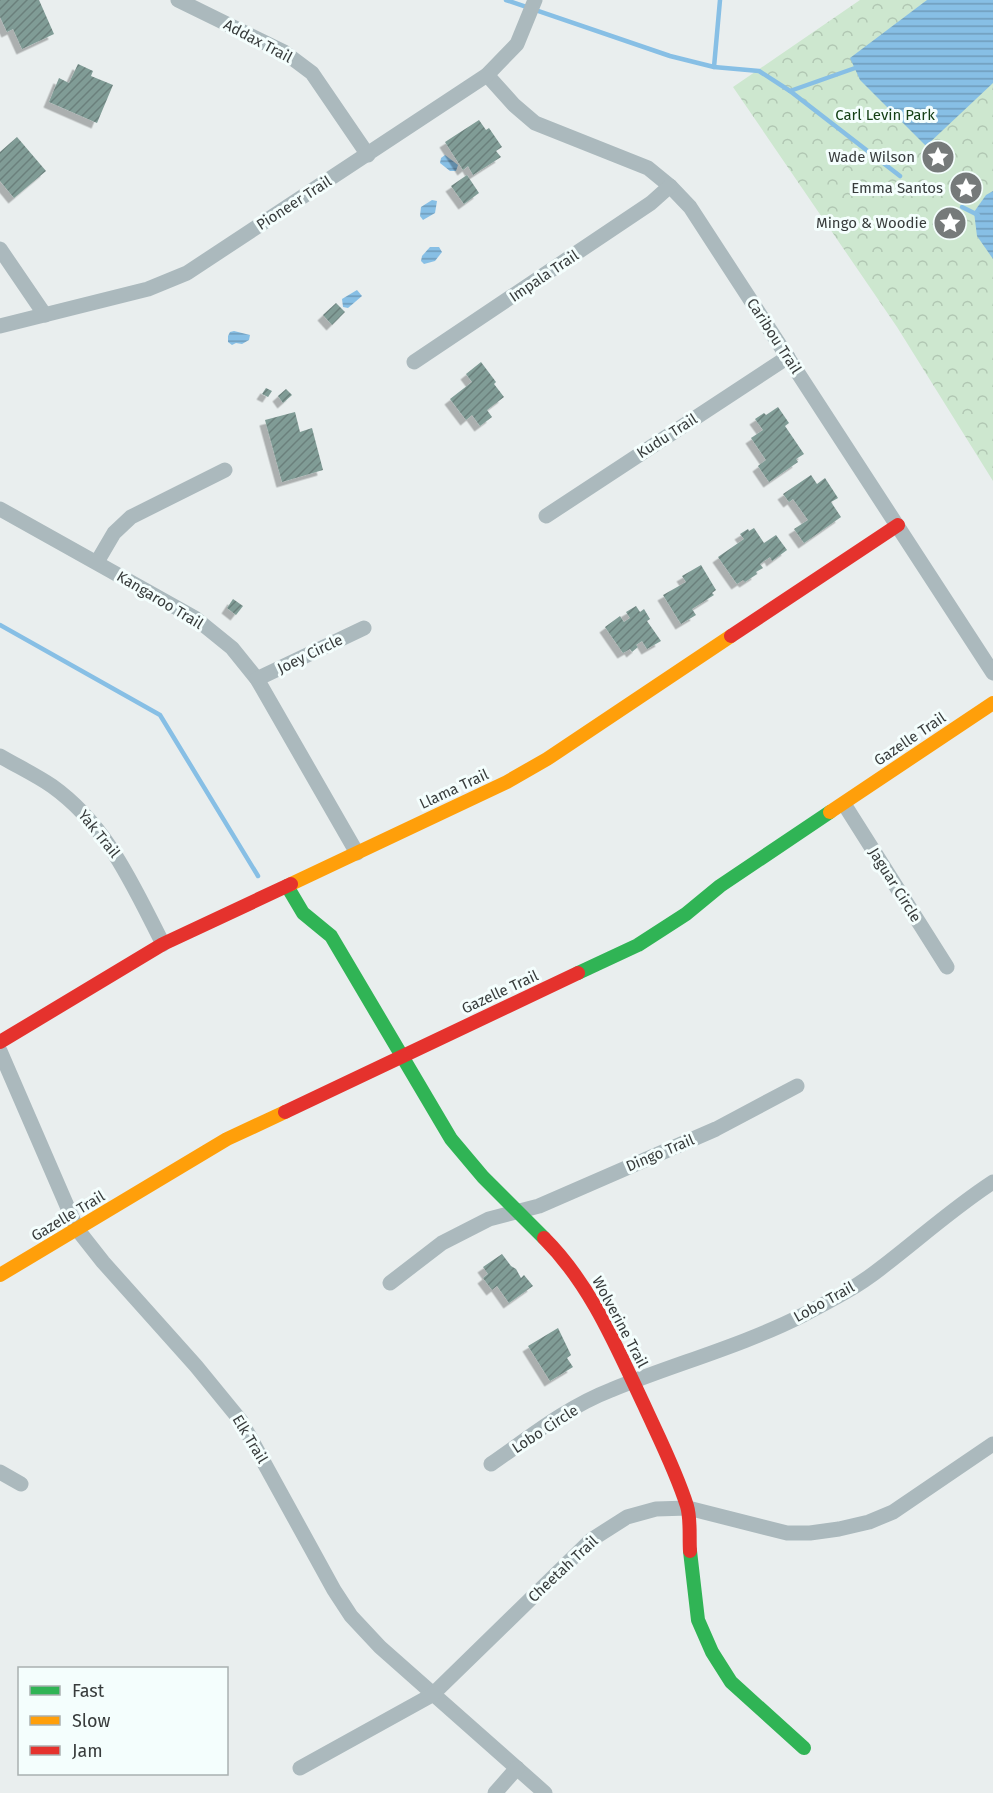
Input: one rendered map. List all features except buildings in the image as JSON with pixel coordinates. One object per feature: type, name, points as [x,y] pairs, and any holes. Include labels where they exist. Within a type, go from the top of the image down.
[{"type":"street","name":"Addax Trail","points":[[178,0],[284,52],[312,73],[368,155]]},
{"type":"street","name":"Pioneer Trail","points":[[0,326],[148,289],[187,273],[487,75],[517,44],[535,0]]},
{"type":"street","name":"Caribou Trail","points":[[487,75],[514,105],[535,123],[555,133],[648,168],[690,207],[993,673]]},
{"type":"street","name":"Impala Trail","points":[[414,363],[651,203],[670,186]]},
{"type":"street","points":[[0,249],[45,315]]},
{"type":"street","name":"Kudu Trail","points":[[546,516],[788,357]]},
{"type":"street","points":[[97,562],[114,533],[131,517],[225,470]]},
{"type":"street","name":"Kangaroo Trail","points":[[0,509],[195,618],[232,648],[257,679],[357,853]]},
{"type":"street","name":"Llama Trail","points":[[0,1042],[163,944],[507,782],[547,759],[898,525]]},
{"type":"street","name":"Joey Circle","points":[[257,679],[364,628]]},
{"type":"street","name":"Gazelle Trail","points":[[0,1275],[227,1139],[638,945],[686,914],[720,886],[993,703]]},
{"type":"street","name":"Yak Trail","points":[[0,756],[52,786],[81,810],[121,862],[163,944]]},
{"type":"street","name":"Jaguar Circle","points":[[844,804],[947,967]]},
{"type":"street","name":"Wolverine Trail","points":[[287,886],[303,913],[331,936],[451,1138],[483,1178],[559,1253],[580,1281],[605,1323],[666,1453],[688,1509],[691,1572],[698,1620],[712,1652],[731,1683],[804,1748]]},
{"type":"street","name":"Elk Trail","points":[[0,1051],[77,1229],[241,1421],[334,1590],[351,1616],[380,1647],[432,1695],[545,1793]]},
{"type":"street","name":"Dingo Trail","points":[[390,1283],[442,1243],[489,1219],[539,1206],[716,1129],[797,1086]]},
{"type":"street","name":"Lobo Trail","points":[[633,1383],[769,1330],[844,1293],[879,1269],[958,1204],[993,1182]]},
{"type":"street","name":"Lobo Circle","points":[[491,1464],[558,1416],[611,1390],[633,1383]]},
{"type":"street","name":"Cheetah Trail","points":[[300,1767],[432,1695],[591,1540],[627,1517],[656,1509],[688,1509],[787,1533],[839,1529],[868,1522],[893,1512],[993,1444]]},
{"type":"street","points":[[0,1472],[21,1484]]},
{"type":"street","points":[[495,1793],[517,1768]]},
{"type":"green space","name":"Carl Levin Park","points":[[860,0],[993,0],[993,481],[897,327],[733,87]]},
{"type":"water","points":[[927,0],[993,0],[993,83],[926,146],[860,80],[850,58]]},
{"type":"water","points":[[445,155],[458,165],[456,171],[450,171],[440,163],[441,158]]},
{"type":"water","points":[[993,191],[993,259],[977,236],[974,212],[986,195]]},
{"type":"water","points":[[432,200],[437,201],[435,213],[423,220],[420,216],[421,207]]},
{"type":"water","points":[[430,247],[439,247],[442,252],[435,261],[424,264],[421,261],[422,256]]},
{"type":"water","points":[[357,290],[362,296],[348,308],[343,307],[342,299]]},
{"type":"water","points":[[234,331],[250,335],[249,340],[242,344],[232,345],[228,342],[228,336]]},
{"type":"waterway","points":[[506,0],[670,56],[714,67],[759,71],[790,91],[900,176]]},
{"type":"waterway","points":[[714,67],[720,0]]},
{"type":"waterway","points":[[790,91],[858,67]]},
{"type":"waterway","points":[[962,207],[978,215]]},
{"type":"waterway","points":[[0,625],[160,715],[258,876]]},
{"type":"traffic: fast","points":[[578,973],[638,945],[686,914],[720,886],[830,812]]},
{"type":"traffic: fast","points":[[287,886],[303,913],[331,936],[451,1139],[483,1177],[544,1238]]},
{"type":"traffic: fast","points":[[690,1551],[698,1620],[712,1652],[731,1682],[804,1748]]},
{"type":"traffic: slow","points":[[291,884],[507,782],[547,759],[731,636]]},
{"type":"traffic: slow","points":[[830,812],[993,703]]},
{"type":"traffic: slow","points":[[0,1275],[227,1139],[285,1112]]},
{"type":"traffic: jam","points":[[731,636],[898,525]]},
{"type":"traffic: jam","points":[[0,1042],[163,944],[291,884]]},
{"type":"traffic: jam","points":[[285,1112],[578,973]]},
{"type":"traffic: jam","points":[[544,1238],[576,1276],[601,1317],[673,1467],[687,1506],[690,1551]]},
{"type":"place","name":"Wade Wilson","points":[[938,157]]},
{"type":"place","name":"Emma Santos","points":[[966,188]]},
{"type":"place","name":"Mingo & Woodie","points":[[950,223]]}]
